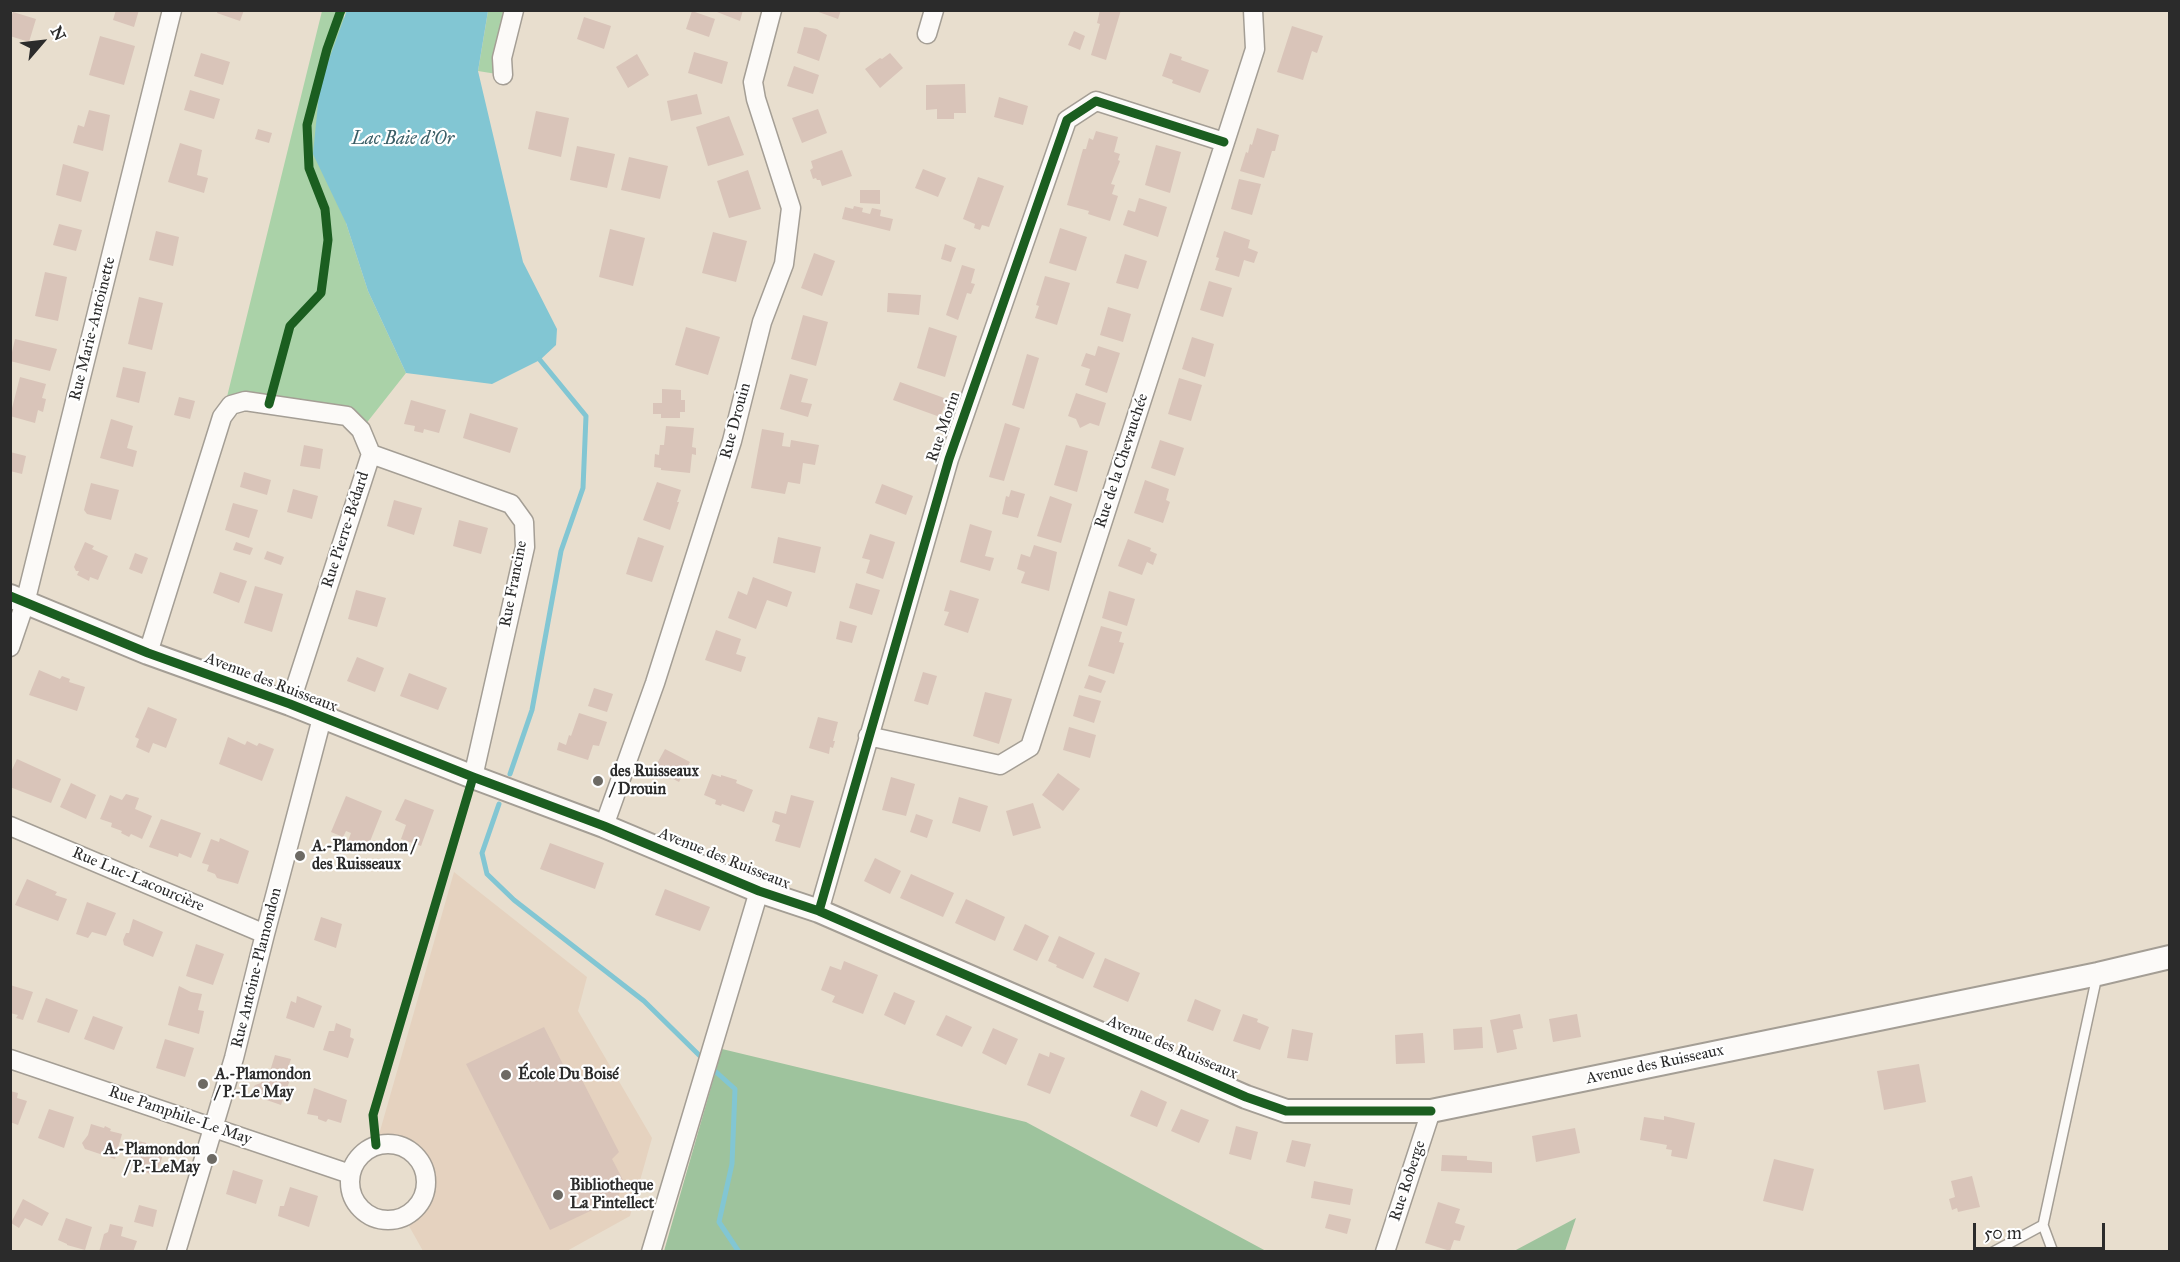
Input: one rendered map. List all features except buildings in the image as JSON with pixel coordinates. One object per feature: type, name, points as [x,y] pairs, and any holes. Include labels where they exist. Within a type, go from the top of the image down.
[{"type":"street","name":"Rue Marie-Antoinette","points":[[10,646],[18,600],[172,10]]},
{"type":"street","points":[[503,75],[502,58],[514,10]]},
{"type":"street","name":"Rue Drouin","points":[[604,826],[655,683],[732,441],[762,322],[784,264],[790,208],[756,99],[753,82],[772,10]]},
{"type":"street","points":[[927,34],[934,10]]},
{"type":"street","name":"Rue de la Chevauchée","points":[[868,736],[1000,765],[1030,747],[1255,49],[1253,10]]},
{"type":"street","name":"Rue Morin","points":[[819,911],[948,459],[1067,120],[1096,101],[1224,142]]},
{"type":"street","name":"Rue Pierre-Bédard","points":[[148,653],[222,417],[231,405],[245,401],[347,416],[361,430],[371,454],[290,704]]},
{"type":"street","name":"Rue Francine","points":[[371,454],[510,504],[524,522],[525,547],[473,777]]},
{"type":"street","name":"Avenue des Ruisseaux","points":[[18,600],[148,653],[290,704],[604,826],[759,891],[819,911],[1246,1097],[1286,1111],[1431,1111],[2098,974],[2169,957]]},
{"type":"street","name":"Rue Antoine-Plamondon","points":[[176,1251],[234,1058],[322,718]]},
{"type":"street","name":"Rue Luc-Lacourcière","points":[[10,826],[265,934]]},
{"type":"street","points":[[651,1251],[759,891]]},
{"type":"street","name":"Rue Pamphile-Le May","points":[[10,1059],[350,1174]]},
{"type":"street","name":"Rue Roberge","points":[[1385,1251],[1431,1111]]},
{"type":"street","points":[[395,1145],[413,1153],[421,1163],[426,1176],[426,1189],[422,1200],[414,1210],[398,1218],[381,1220],[359,1208],[350,1186],[350,1174],[356,1161],[364,1152],[376,1146],[395,1145]]},
{"type":"lane","points":[[2053,1251],[2043,1225],[2098,974]]},
{"type":"lane","points":[[1993,1251],[2043,1225]]},
{"type":"shaded area","name":"École Du Boisé","points":[[454,872],[587,977],[578,1011],[652,1138],[630,1216],[565,1252],[423,1251],[404,1217],[422,1200],[426,1189],[426,1176],[421,1163],[413,1153],[402,1146],[376,1145]]},
{"type":"green space","points":[[322,11],[347,11],[344,15],[346,223],[368,291],[406,373],[361,430],[347,416],[245,401],[222,417]]},
{"type":"green space","points":[[488,11],[514,11],[503,75],[478,71]]},
{"type":"green space","points":[[722,1049],[1026,1122],[1266,1251],[664,1251]]},
{"type":"green space","points":[[1576,1218],[1565,1251],[1514,1251]]},
{"type":"water","name":"Lac Baie d'Or","points":[[347,10],[488,11],[478,71],[523,262],[557,329],[556,345],[540,360],[492,384],[406,373],[368,291],[346,223],[313,154],[320,84]]},
{"type":"waterway","points":[[510,774],[532,710],[561,551],[583,488],[586,416],[540,360]]},
{"type":"waterway","points":[[499,804],[482,853],[487,874],[514,900],[644,1001],[700,1056]]},
{"type":"waterway","points":[[715,1071],[735,1089],[732,1164],[719,1222],[739,1252]]},
{"type":"cycle path","points":[[269,404],[290,326],[321,293],[328,240],[325,209],[309,168],[307,125],[327,49],[341,10]]},
{"type":"cycle path","points":[[819,911],[949,459],[1067,120],[1096,101],[1224,142]]},
{"type":"cycle path","points":[[10,596],[148,653],[290,704],[604,826],[759,891],[819,911],[1246,1097],[1286,1111],[1431,1111]]},
{"type":"cycle path","points":[[376,1145],[373,1115],[473,777]]},
{"type":"place","name":"des Ruisseaux / Drouin","points":[[598,781]]},
{"type":"place","name":"A.-Plamondon / des Ruisseaux","points":[[300,856]]},
{"type":"place","name":"École Du Boisé","points":[[506,1075]]},
{"type":"place","name":"A.-Plamondon / P.-Le May","points":[[203,1084]]},
{"type":"place","name":"A.-Plamondon / P.-LeMay","points":[[212,1159]]},
{"type":"place","name":"Bibliotheque La Pintellect","points":[[558,1195]]}]
